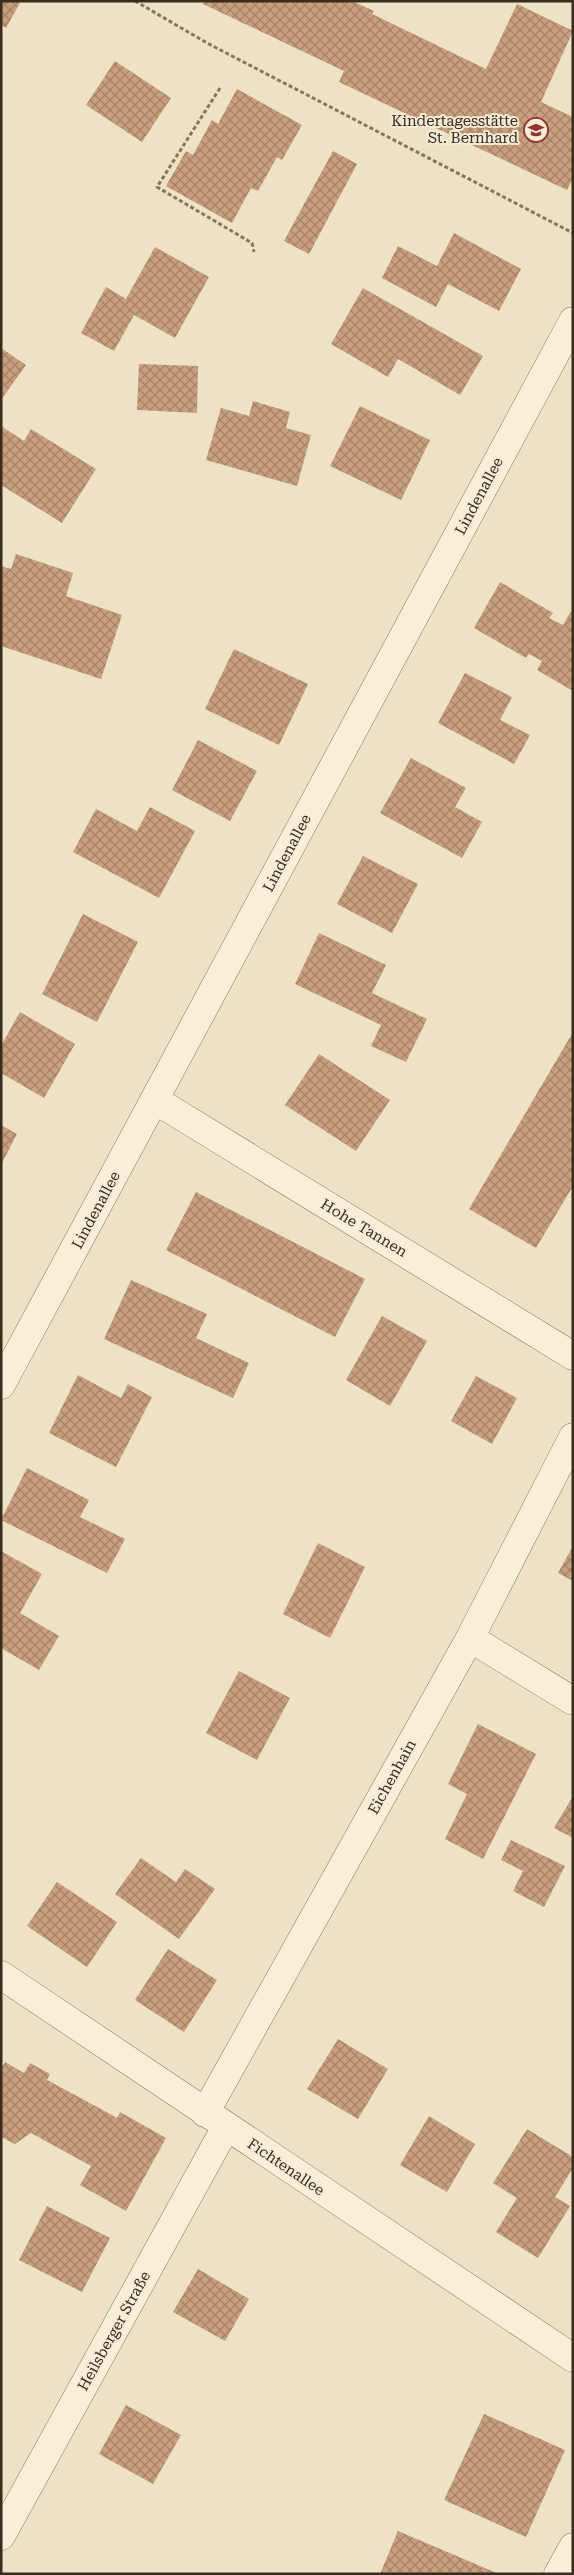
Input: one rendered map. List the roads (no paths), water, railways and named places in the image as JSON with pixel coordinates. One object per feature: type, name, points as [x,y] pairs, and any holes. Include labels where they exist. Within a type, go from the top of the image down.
[{"type":"street","name":"Lindenallee","points":[[1,1385],[573,321]]},
{"type":"street","name":"Hohe Tannen","points":[[155,1100],[573,1356]]},
{"type":"street","name":"Eichenhain","points":[[215,2120],[470,1638],[573,1437]]},
{"type":"street","points":[[470,1638],[573,1701]]},
{"type":"street","name":"Fichtenallee","points":[[1,1975],[573,2358]]},
{"type":"street","name":"Heilsberger Straße","points":[[1,2536],[215,2120]]},
{"type":"street","points":[[558,2574],[573,2547]]},
{"type":"place","name":"Kindertagesstätte St. Bernhard","points":[[536,130]]}]
